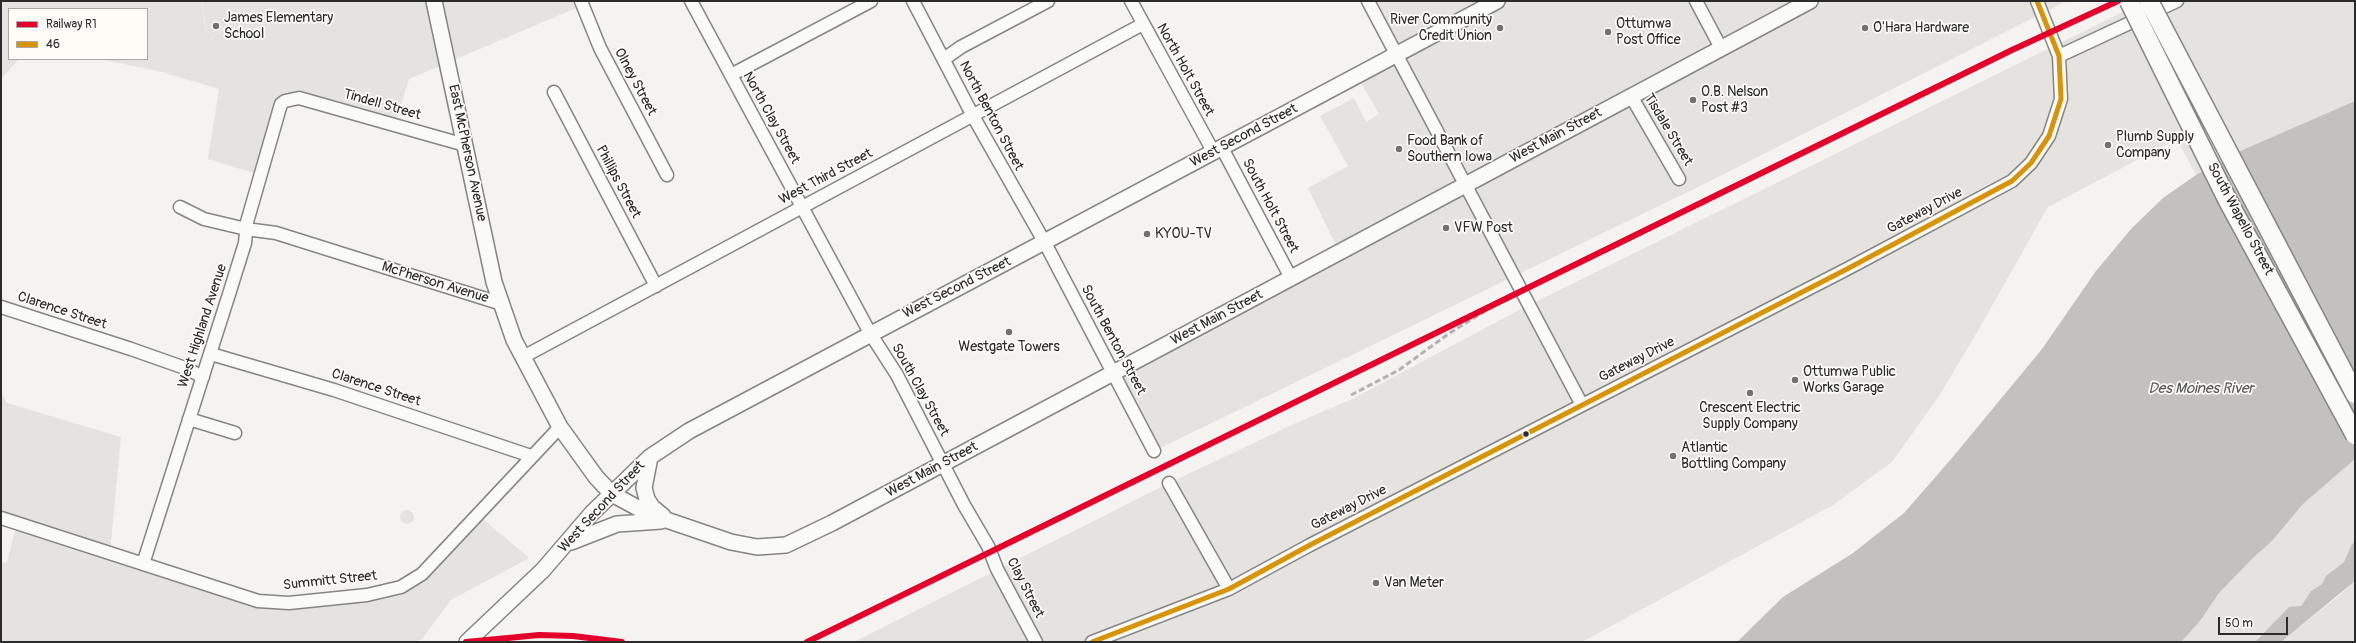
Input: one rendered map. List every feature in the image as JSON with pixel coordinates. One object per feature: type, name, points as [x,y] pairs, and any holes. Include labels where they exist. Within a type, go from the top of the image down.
[{"type":"highway","name":"South Wapello Street","points":[[2129,1],[2228,201],[2355,435]]},
{"type":"highway","name":"South Wapello Street","points":[[2148,1],[2355,394]]},
{"type":"main road","name":"East McPherson Avenue","points":[[434,1],[494,282],[502,304]]},
{"type":"main road","name":"West Second Street","points":[[467,642],[567,543],[592,513],[650,457],[720,413],[870,333],[1045,243],[1497,1]]},
{"type":"main road","name":"West Main Street","points":[[612,494],[649,514],[731,542],[757,547],[786,545],[832,524],[1465,184],[1810,1]]},
{"type":"main road","name":"McPherson Avenue","points":[[502,304],[514,340],[560,427],[596,477],[612,494]]},
{"type":"main road","points":[[650,457],[644,488],[647,499],[652,507],[670,521]]},
{"type":"main road","points":[[567,543],[617,524],[670,521]]},
{"type":"street","name":"Olney Street","points":[[581,1],[600,48],[668,175]]},
{"type":"street","name":"North Clay Street","points":[[691,1],[870,333]]},
{"type":"street","points":[[730,75],[870,1]]},
{"type":"street","name":"North Benton Street","points":[[913,1],[972,116],[1045,243]]},
{"type":"street","points":[[944,59],[961,47],[1033,4],[1048,1]]},
{"type":"street","name":"North Holt Street","points":[[1131,1],[1218,151]]},
{"type":"street","points":[[1368,1],[1395,56],[1465,184],[1582,405]]},
{"type":"street","points":[[1696,1],[1721,48]]},
{"type":"street","name":"Gateway Drive","points":[[1092,642],[1229,589],[1310,545],[2012,181],[2031,163],[2049,136],[2061,99],[2060,56],[2036,1]]},
{"type":"street","points":[[2060,56],[2177,1]]},
{"type":"street","name":"West Third Street","points":[[523,357],[1143,24]]},
{"type":"street","name":"Phillips Street","points":[[554,92],[656,286]]},
{"type":"street","name":"Tisdale Street","points":[[1630,96],[1679,179]]},
{"type":"street","name":"Tindell Street","points":[[290,99],[299,98],[465,145]]},
{"type":"street","name":"West Highland Avenue","points":[[143,564],[245,243],[247,222],[281,104],[290,99]]},
{"type":"street","name":"South Holt Street","points":[[1218,151],[1291,278]]},
{"type":"street","name":"McPherson Avenue","points":[[180,207],[204,219],[246,229],[276,233],[502,304]]},
{"type":"street","name":"South Benton Street","points":[[1045,243],[1154,451]]},
{"type":"street","name":"Clarence Street","points":[[1,307],[131,349],[185,368],[203,377]]},
{"type":"street","name":"South Clay Street","points":[[870,333],[896,375],[964,505]]},
{"type":"street","name":"Clarence Street","points":[[210,354],[334,390],[531,456]]},
{"type":"street","points":[[189,419],[235,433]]},
{"type":"street","name":"Summitt Street","points":[[1,518],[258,601],[289,603],[367,595],[401,587],[422,574],[531,456],[560,427]]},
{"type":"street","points":[[1169,483],[1229,589]]},
{"type":"street","name":"Clay Street","points":[[964,505],[992,553],[997,569],[1036,642]]},
{"type":"shaded area","points":[[1,1],[202,1],[204,20],[209,41],[242,14],[250,1],[581,1],[581,6],[409,79],[395,124],[285,101],[260,175],[208,159],[219,89],[162,72],[105,60],[148,60],[148,8],[8,8],[8,60],[18,60],[1,79]]},
{"type":"shaded area","name":"James Elementary School","points":[[202,1],[250,1],[242,14],[208,41]]},
{"type":"shaded area","points":[[1368,1],[2067,1],[1698,187],[1154,451],[1113,374],[1339,252],[1308,188],[1348,166],[1320,116],[1354,98],[1366,122],[1379,114],[1357,76],[1395,55]]},
{"type":"shaded area","points":[[2145,1],[2355,1],[2355,101],[2240,151],[2196,175],[2177,139],[2048,207],[1939,396],[1892,462],[1833,505],[1582,642],[854,642],[1169,483],[1296,423],[1350,400],[1519,310]]},
{"type":"shaded area","points":[[1,392],[7,403],[121,437],[110,553],[258,601],[401,587],[477,514],[529,558],[451,600],[422,639],[414,642],[1,642],[1,563],[7,562],[17,523],[1,518]]},
{"type":"shaded area","points":[[2355,459],[2355,541],[2352,544],[2344,562],[2326,576],[2322,584],[2311,591],[2301,606],[2261,634],[2255,642],[2181,642],[2200,621],[2219,593],[2272,541],[2303,504]]},
{"type":"shaded area","points":[[407,510],[412,512],[414,517],[412,522],[407,524],[402,522],[400,517],[402,512]]},
{"type":"shaded area","points":[[2355,581],[2355,642],[2281,642],[2340,595]]},
{"type":"water","name":"Des Moines River","points":[[2355,101],[2355,459],[2303,504],[2272,541],[2219,593],[2200,621],[2181,642],[1737,642],[1783,597],[1853,553],[1904,513],[1952,458],[2042,349],[2096,271],[2132,228],[2163,198],[2196,175],[2240,151]]},
{"type":"water","points":[[2355,541],[2355,581],[2281,642],[2255,642],[2289,607],[2301,606],[2311,591],[2322,584],[2326,576],[2344,562],[2352,544]]},
{"type":"railway","points":[[1351,395],[1399,370],[1451,332],[1505,299]]},
{"type":"railway","points":[[466,642],[539,635],[573,636],[622,642]]},
{"type":"rail line","name":"R1","points":[[807,642],[2012,50],[2118,1]]},
{"type":"rail line","name":"R1","points":[[466,642],[539,635],[573,636],[622,642]]},
{"type":"transit line","name":"46","points":[[1092,642],[1229,589],[1310,545],[1847,269],[2012,181],[2031,163],[2049,136],[2061,99],[2059,56],[2037,1]]},
{"type":"place","name":"James Elementary School","points":[[216,26]]},
{"type":"place","name":"River Community Credit Union","points":[[1500,28]]},
{"type":"place","name":"O'Hara Hardware","points":[[1865,28]]},
{"type":"place","name":"Ottumwa Post Office","points":[[1608,32]]},
{"type":"place","name":"O.B. Nelson Post #3","points":[[1693,100]]},
{"type":"place","name":"Plumb Supply Company","points":[[2108,145]]},
{"type":"place","name":"Food Bank of Southern Iowa","points":[[1399,149]]},
{"type":"place","name":"VFW Post","points":[[1446,228]]},
{"type":"place","name":"KYOU-TV","points":[[1147,234]]},
{"type":"place","name":"Westgate Towers","points":[[1009,332]]},
{"type":"place","name":"Ottumwa Public Works Garage","points":[[1795,380]]},
{"type":"place","name":"Crescent Electric Supply Company","points":[[1750,393]]},
{"type":"place","name":"Atlantic Bottling Company","points":[[1673,456]]},
{"type":"place","name":"Van Meter","points":[[1376,583]]}]
